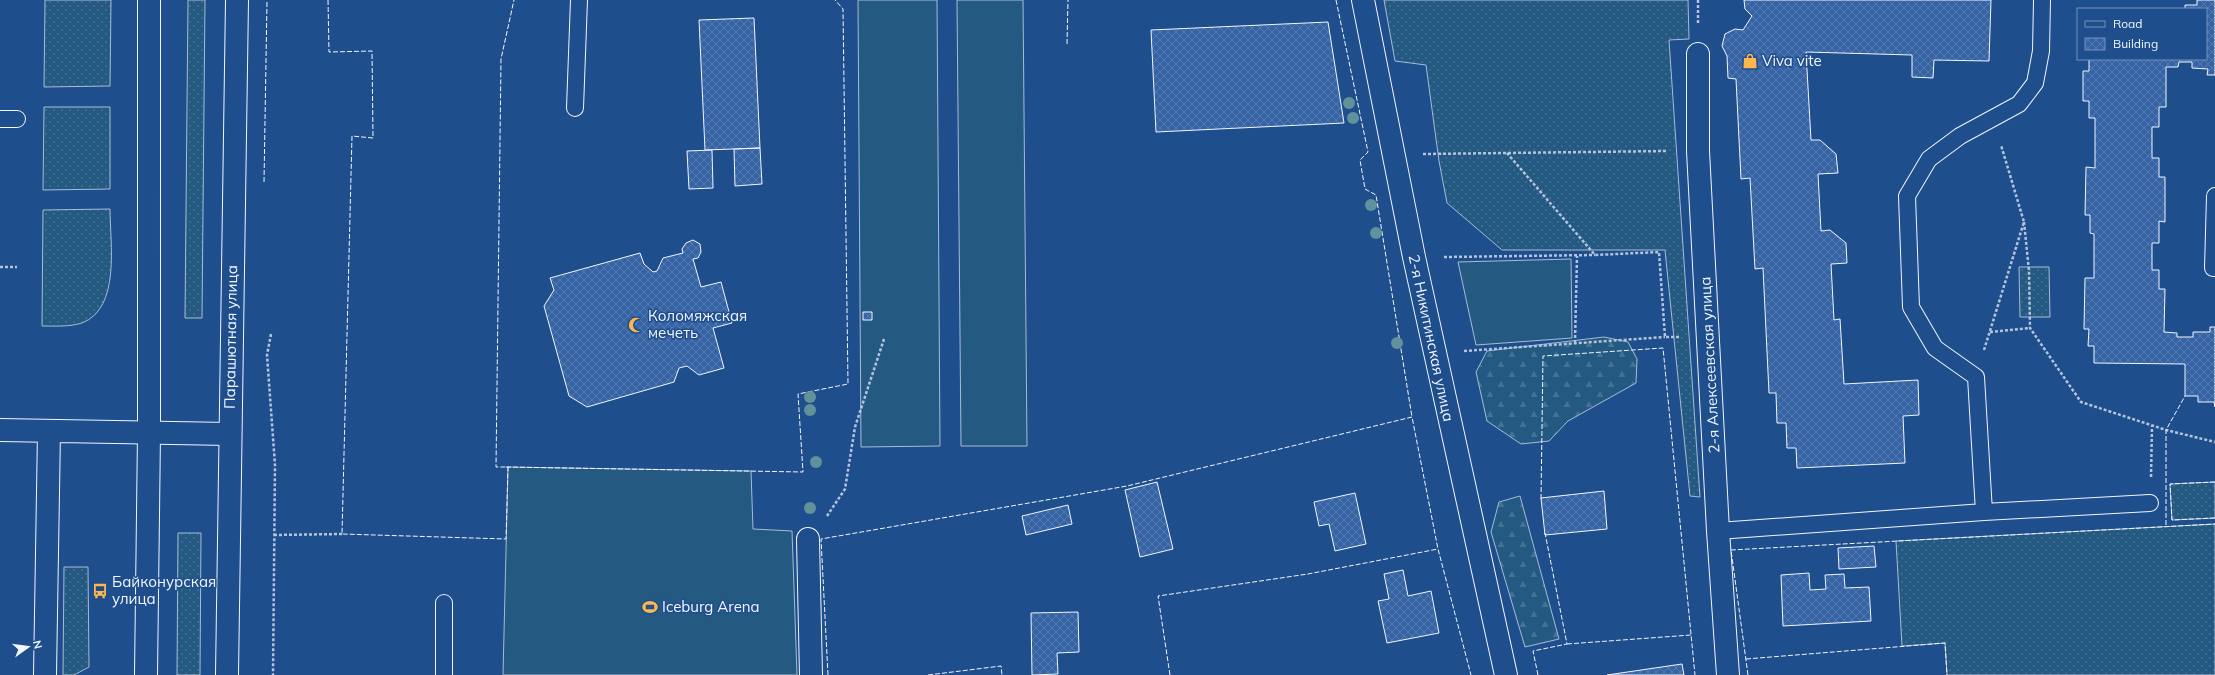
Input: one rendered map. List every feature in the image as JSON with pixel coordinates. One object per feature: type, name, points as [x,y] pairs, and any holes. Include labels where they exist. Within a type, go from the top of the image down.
[{"type":"street","points":[[146,675],[149,433],[149,0]]},
{"type":"street","name":"Парашютная улица","points":[[227,675],[237,0]]},
{"type":"street","name":"2-я Никитинская улица","points":[[1363,0],[1434,353],[1506,675]]},
{"type":"street","name":"2-я Алексеевская улица","points":[[1698,54],[1698,151],[1718,531],[1728,675]]},
{"type":"street","points":[[0,430],[230,434]]},
{"type":"street","points":[[45,675],[49,431]]},
{"type":"street","points":[[808,539],[811,675]]},
{"type":"lane","points":[[576,108],[579,0]]},
{"type":"lane","points":[[1984,512],[1976,377],[1935,348],[1911,307],[1907,196],[1929,159],[1960,136],[2019,104],[2035,84],[2041,51],[2042,0]]},
{"type":"lane","points":[[0,119],[17,119]]},
{"type":"lane","points":[[2215,196],[2213,268],[2215,268]]},
{"type":"lane","points":[[1718,531],[1984,512],[2150,504]]},
{"type":"lane","points":[[444,603],[444,675]]},
{"type":"path","points":[[1993,117],[2024,222],[2029,271],[2030,328],[2081,402],[2152,426],[2215,442]]},
{"type":"path","points":[[1393,155],[1698,151]]},
{"type":"path","points":[[1506,153],[1595,255]]},
{"type":"path","points":[[1976,377],[2024,222]]},
{"type":"path","points":[[1414,257],[1577,256],[1660,252],[1665,337]]},
{"type":"path","points":[[1575,343],[1577,256]]},
{"type":"path","points":[[0,267],[17,267]]},
{"type":"path","points":[[1990,332],[2030,328]]},
{"type":"path","points":[[271,334],[267,355],[275,464],[273,675]]},
{"type":"path","points":[[1434,353],[1665,337],[1709,338]]},
{"type":"path","points":[[808,539],[845,489],[855,427],[884,339]]},
{"type":"path","points":[[2150,504],[2152,426]]},
{"type":"path","points":[[274,535],[342,534]]},
{"type":"green space","points":[[45,0],[111,0],[110,86],[44,87]]},
{"type":"green space","points":[[188,0],[205,0],[202,318],[185,318]]},
{"type":"green space","points":[[858,0],[937,0],[940,446],[861,447]]},
{"type":"green space","points":[[957,0],[1023,0],[1027,446],[961,446]]},
{"type":"green space","points":[[1384,0],[1688,0],[1689,39],[1669,40],[1700,497],[1690,496],[1665,250],[1502,250],[1447,203],[1439,161],[1426,65],[1395,61]]},
{"type":"green space","points":[[44,107],[110,107],[110,189],[43,190]]},
{"type":"green space","points":[[110,209],[111,273],[103,304],[94,315],[82,323],[67,326],[42,326],[43,210]]},
{"type":"green space","points":[[1571,259],[1572,338],[1476,345],[1458,262]]},
{"type":"green space","points":[[2019,267],[2049,267],[2050,317],[2020,317]]},
{"type":"green space","points":[[1604,337],[1628,342],[1637,359],[1636,383],[1568,421],[1549,441],[1521,444],[1487,421],[1476,372],[1487,351]]},
{"type":"green space","name":"Iceburg Arena","points":[[508,467],[751,471],[753,529],[792,531],[797,675],[503,675]]},
{"type":"green space","points":[[2215,482],[2215,518],[2172,520],[2170,484]]},
{"type":"green space","points":[[1520,496],[1559,639],[1525,647],[1491,532],[1499,502]]},
{"type":"green space","points":[[2215,524],[2215,675],[1947,675],[1945,643],[1902,646],[1896,541]]},
{"type":"green space","points":[[178,533],[201,533],[200,675],[177,675]]},
{"type":"green space","points":[[64,567],[88,567],[89,667],[74,675],[63,675]]},
{"type":"building","points":[[1744,0],[1991,0],[1989,61],[1934,60],[1933,78],[1912,77],[1912,55],[1806,52],[1811,140],[1820,140],[1836,154],[1838,173],[1818,174],[1821,231],[1830,230],[1846,243],[1847,263],[1831,264],[1834,320],[1840,319],[1844,384],[1918,380],[1919,415],[1903,416],[1905,463],[1797,468],[1796,448],[1787,448],[1786,423],[1777,423],[1776,393],[1769,393],[1763,268],[1755,269],[1750,178],[1741,179],[1736,79],[1728,78],[1727,56],[1722,46],[1725,34],[1735,29],[1743,30],[1752,16],[1745,9]]},
{"type":"building","points":[[2197,0],[2215,0],[2215,75],[2207,75],[2208,69],[2192,68],[2192,62],[2179,62],[2178,67],[2166,67],[2166,107],[2159,107],[2159,127],[2152,127],[2152,158],[2159,158],[2159,177],[2165,177],[2165,222],[2159,221],[2159,243],[2152,243],[2152,270],[2159,270],[2159,289],[2165,289],[2164,332],[2177,333],[2177,337],[2193,337],[2193,332],[2210,332],[2210,327],[2215,327],[2215,407],[2214,402],[2198,402],[2198,396],[2185,396],[2185,364],[2094,363],[2094,346],[2088,346],[2089,329],[2084,329],[2085,278],[2094,278],[2094,234],[2090,233],[2090,215],[2085,215],[2086,167],[2095,168],[2095,118],[2089,118],[2089,101],[2083,101],[2083,71],[2089,71],[2089,60],[2207,60],[2207,8],[2185,8],[2185,5],[2197,5]]},
{"type":"building","points":[[754,18],[760,148],[705,150],[699,20]]},
{"type":"building","points":[[1328,22],[1344,123],[1156,132],[1151,30]]},
{"type":"building","points":[[760,148],[762,184],[735,186],[734,149]]},
{"type":"building","points":[[712,150],[713,188],[689,189],[687,151]]},
{"type":"building","name":"Коломяжская мечеть","points":[[693,240],[700,244],[701,252],[698,258],[693,259],[701,287],[721,282],[732,323],[713,328],[724,368],[699,375],[687,366],[679,368],[674,382],[587,407],[569,396],[544,306],[554,290],[550,278],[640,253],[644,264],[653,272],[657,271],[663,258],[683,253],[682,249],[686,243]]},
{"type":"building","points":[[863,312],[872,312],[872,320],[863,320]]},
{"type":"building","points":[[1157,482],[1173,549],[1140,557],[1125,490]]},
{"type":"building","points":[[1604,491],[1607,529],[1545,535],[1541,498]]},
{"type":"building","points":[[1355,493],[1366,544],[1335,551],[1329,524],[1319,526],[1314,502]]},
{"type":"building","points":[[1068,505],[1072,524],[1026,535],[1022,516]]},
{"type":"building","points":[[1874,546],[1876,567],[1839,569],[1838,548]]},
{"type":"building","points":[[1403,570],[1408,596],[1431,591],[1439,633],[1387,643],[1378,601],[1389,599],[1384,574]]},
{"type":"building","points":[[1809,573],[1810,590],[1826,589],[1825,575],[1844,574],[1845,588],[1869,587],[1871,621],[1783,626],[1781,575]]},
{"type":"building","points":[[1078,612],[1079,652],[1057,653],[1058,674],[1032,675],[1031,613]]},
{"type":"building","points":[[1682,664],[1684,675],[1607,675]]},
{"type":"fence","points":[[264,182],[267,0]]},
{"type":"fence","points":[[328,0],[329,52],[372,51],[373,138],[352,136],[342,534],[506,539],[508,467],[496,467],[501,59],[514,0]]},
{"type":"fence","points":[[506,467],[803,472],[798,394],[848,384],[843,9],[835,0]]},
{"type":"fence","points":[[1067,44],[1068,0]]},
{"type":"fence","points":[[1336,0],[1368,152],[1360,160],[1365,189],[1376,195],[1412,417]]},
{"type":"fence","points":[[1541,499],[1543,356],[1663,348],[1695,675]]},
{"type":"fence","points":[[2166,525],[2166,430],[2185,396]]},
{"type":"fence","points":[[828,675],[821,539],[1127,486],[1412,417],[1438,549],[1471,675]]},
{"type":"fence","points":[[2215,482],[2170,484],[2172,520],[2215,518]]},
{"type":"fence","points":[[1748,675],[1731,550],[2215,524]]},
{"type":"fence","points":[[1538,675],[1533,651],[1567,644],[1545,533]]},
{"type":"fence","points":[[1170,675],[1158,596],[1308,574],[1438,549]]},
{"type":"fence","points":[[1567,644],[1691,635]]},
{"type":"fence","points":[[1746,659],[1945,643],[1947,675]]},
{"type":"fence","points":[[928,675],[1001,666],[1002,675]]},
{"type":"place","name":"Viva vite","points":[[1750,61]]},
{"type":"place","name":"Коломяжская мечеть","points":[[636,325]]},
{"type":"place","name":"Байконурская улица","points":[[100,591]]},
{"type":"place","name":"Iceburg Arena","points":[[650,607]]}]
